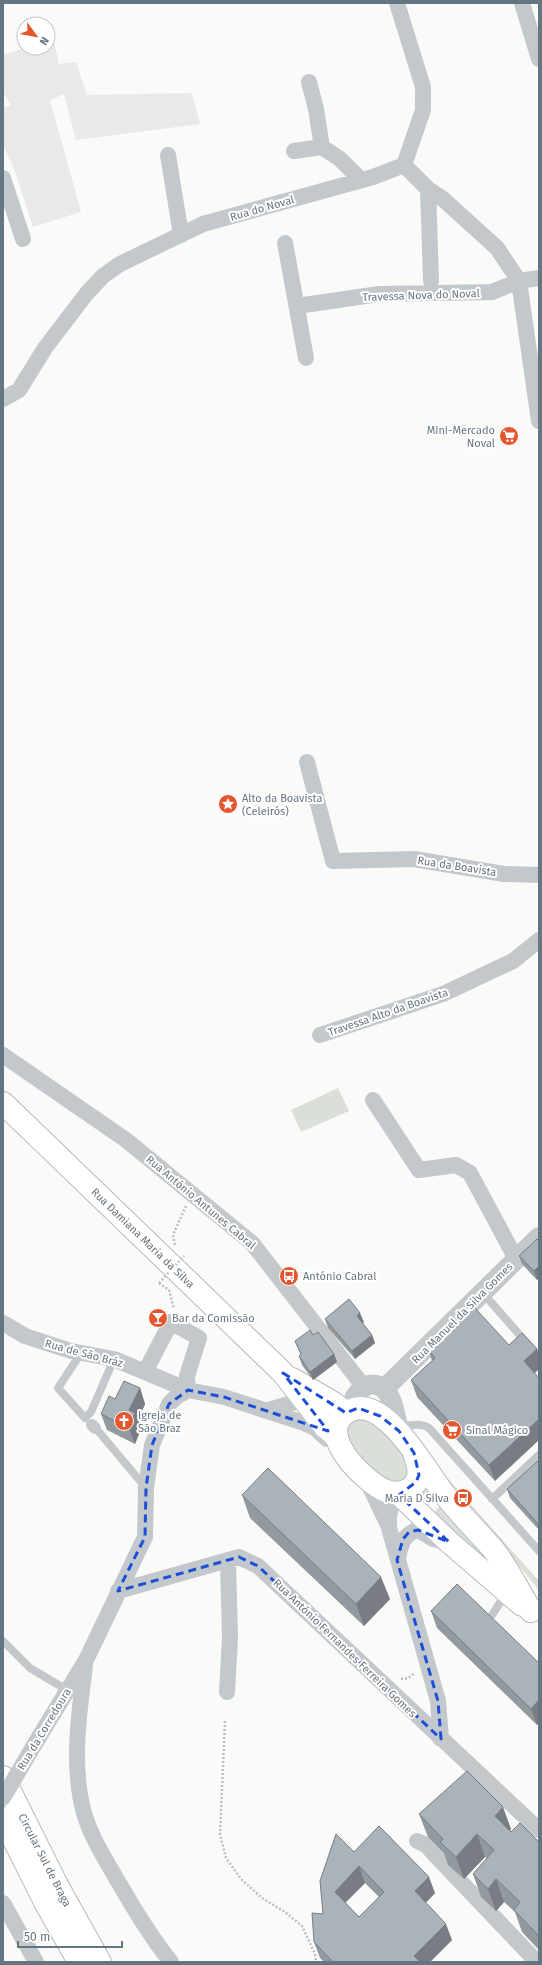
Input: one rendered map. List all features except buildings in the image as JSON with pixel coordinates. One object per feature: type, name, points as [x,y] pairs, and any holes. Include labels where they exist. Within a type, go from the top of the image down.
[{"type":"main road","name":"Rua Damiana Maria da Silva","points":[[3,1103],[283,1373],[302,1400],[339,1443],[365,1477],[384,1490],[397,1493],[407,1490],[416,1482],[418,1475],[414,1452]]},
{"type":"main road","name":"Rua Damiana Maria da Silva","points":[[283,1373],[350,1402],[358,1408],[370,1411],[398,1427],[445,1495],[494,1550],[509,1584]]},
{"type":"main road","points":[[339,1443],[337,1425],[350,1402]]},
{"type":"main road","name":"Rua Damiana Maria da Silva","points":[[397,1493],[449,1542],[509,1584],[535,1615]]},
{"type":"main road","name":"Circular Sul de Braga","points":[[3,1777],[57,1885],[100,1962]]},
{"type":"main road","name":"Circular Sul de Braga","points":[[3,1818],[45,1902],[79,1962]]},
{"type":"street","points":[[398,3],[423,87],[423,110],[404,165],[428,189],[444,200],[497,248],[520,281],[539,421]]},
{"type":"street","points":[[522,3],[539,59]]},
{"type":"street","points":[[309,82],[316,109],[322,147]]},
{"type":"street","points":[[294,151],[322,147],[340,159],[361,180]]},
{"type":"street","points":[[168,155],[181,235]]},
{"type":"street","name":"Rua do Noval","points":[[3,399],[19,390],[45,348],[103,276],[120,264],[203,224],[361,180],[404,165]]},
{"type":"street","points":[[3,178],[23,239]]},
{"type":"street","points":[[428,189],[432,281]]},
{"type":"street","points":[[285,243],[306,358]]},
{"type":"street","name":"Travessa Nova do Noval","points":[[297,306],[379,294],[492,292],[520,281],[539,278]]},
{"type":"street","name":"Rua da Boavista","points":[[307,762],[334,861],[414,858],[504,874],[539,875]]},
{"type":"street","name":"Travessa Alto da Boavista","points":[[320,1035],[443,994],[513,961],[539,940]]},
{"type":"street","name":"Rua António Antunes Cabral","points":[[3,1055],[126,1140],[252,1243],[350,1402]]},
{"type":"street","points":[[373,1100],[419,1170],[456,1165],[470,1173],[516,1259]]},
{"type":"street","name":"Rua Manuel da Silva Gomes","points":[[384,1389],[539,1237]]},
{"type":"street","points":[[145,1372],[171,1322],[199,1338],[186,1376],[188,1390],[176,1397],[169,1404],[152,1445],[146,1488],[146,1537],[118,1591],[86,1660],[79,1715],[78,1760],[84,1813],[96,1844],[138,1915],[171,1962]]},
{"type":"street","name":"Rua de São Bráz","points":[[3,1323],[25,1336],[81,1353],[114,1359],[188,1390],[224,1396],[268,1410],[304,1423],[339,1443]]},
{"type":"street","points":[[268,1410],[284,1407],[302,1400],[350,1402],[373,1384],[384,1389],[389,1395],[398,1427]]},
{"type":"street","points":[[365,1477],[389,1528],[438,1701],[441,1739]]},
{"type":"street","points":[[389,1528],[389,1516],[397,1493]]},
{"type":"street","points":[[397,1560],[403,1539],[409,1532],[418,1530],[433,1539],[449,1542]]},
{"type":"street","name":"Rua António Fernandes Ferreira Gomes","points":[[118,1591],[239,1557],[258,1566],[441,1739],[531,1830]]},
{"type":"street","points":[[227,1692],[230,1638],[228,1561]]},
{"type":"street","name":"Rua da Corredoura","points":[[3,1798],[86,1660]]},
{"type":"street","points":[[417,1841],[426,1845],[473,1886],[537,1962]]},
{"type":"street","points":[[3,1903],[36,1962]]},
{"type":"lane","points":[[482,1292],[539,1357]]},
{"type":"lane","points":[[81,1353],[58,1388],[85,1418],[91,1412],[114,1359]]},
{"type":"lane","points":[[398,1427],[418,1423],[429,1428],[539,1552]]},
{"type":"lane","points":[[95,1428],[146,1488]]},
{"type":"lane","points":[[492,1499],[539,1454]]},
{"type":"lane","points":[[492,1615],[509,1584]]},
{"type":"lane","points":[[3,1641],[30,1668],[67,1690]]},
{"type":"path","points":[[176,1248],[173,1236],[192,1193]]},
{"type":"path","points":[[176,1312],[169,1290],[159,1283],[184,1256],[180,1252]]},
{"type":"path","points":[[400,1679],[408,1678],[417,1672]]},
{"type":"path","points":[[225,1721],[220,1835],[226,1858],[241,1879],[262,1898],[285,1912],[302,1926],[315,1954],[316,1962]]},
{"type":"highlighted area","points":[[283,1373],[346,1413],[358,1408],[380,1416],[399,1431],[414,1453],[419,1475],[416,1482],[399,1495],[449,1542],[418,1530],[409,1532],[403,1539],[397,1560],[438,1701],[441,1739],[258,1566],[239,1557],[118,1591],[145,1537],[146,1488],[152,1445],[169,1404],[188,1390],[224,1397],[328,1431]]},
{"type":"shaded area","points":[[56,50],[59,64],[76,62],[87,95],[192,93],[200,124],[76,140],[64,94],[50,100],[81,212],[33,227],[15,171],[3,145],[3,108],[11,105],[3,92],[3,55],[16,51],[16,56],[56,56]]},
{"type":"shaded area","points":[[338,1088],[349,1111],[301,1132],[291,1110]]},
{"type":"shaded area","points":[[360,1418],[385,1432],[396,1442],[404,1453],[410,1475],[398,1485],[375,1474],[361,1460],[350,1444],[348,1428],[351,1422]]},
{"type":"shaded area","points":[[442,1472],[539,1581],[539,1590],[441,1473]]},
{"type":"shaded area","points":[[426,1485],[436,1497],[427,1506],[416,1496],[424,1490]]},
{"type":"shaded area","points":[[442,1504],[504,1577],[501,1578],[433,1513]]},
{"type":"place","name":"Mini-Mercado Noval","points":[[509,436]]},
{"type":"place","name":"Alto da Boavista (Celeirós)","points":[[228,804]]},
{"type":"place","name":"António Cabral","points":[[289,1276]]},
{"type":"place","name":"Bar da Comissão","points":[[158,1318]]},
{"type":"place","name":"Igreja de São Braz","points":[[124,1421]]},
{"type":"place","name":"Sinal Mágico","points":[[452,1430]]},
{"type":"place","name":"Maria D Silva","points":[[463,1498]]}]
